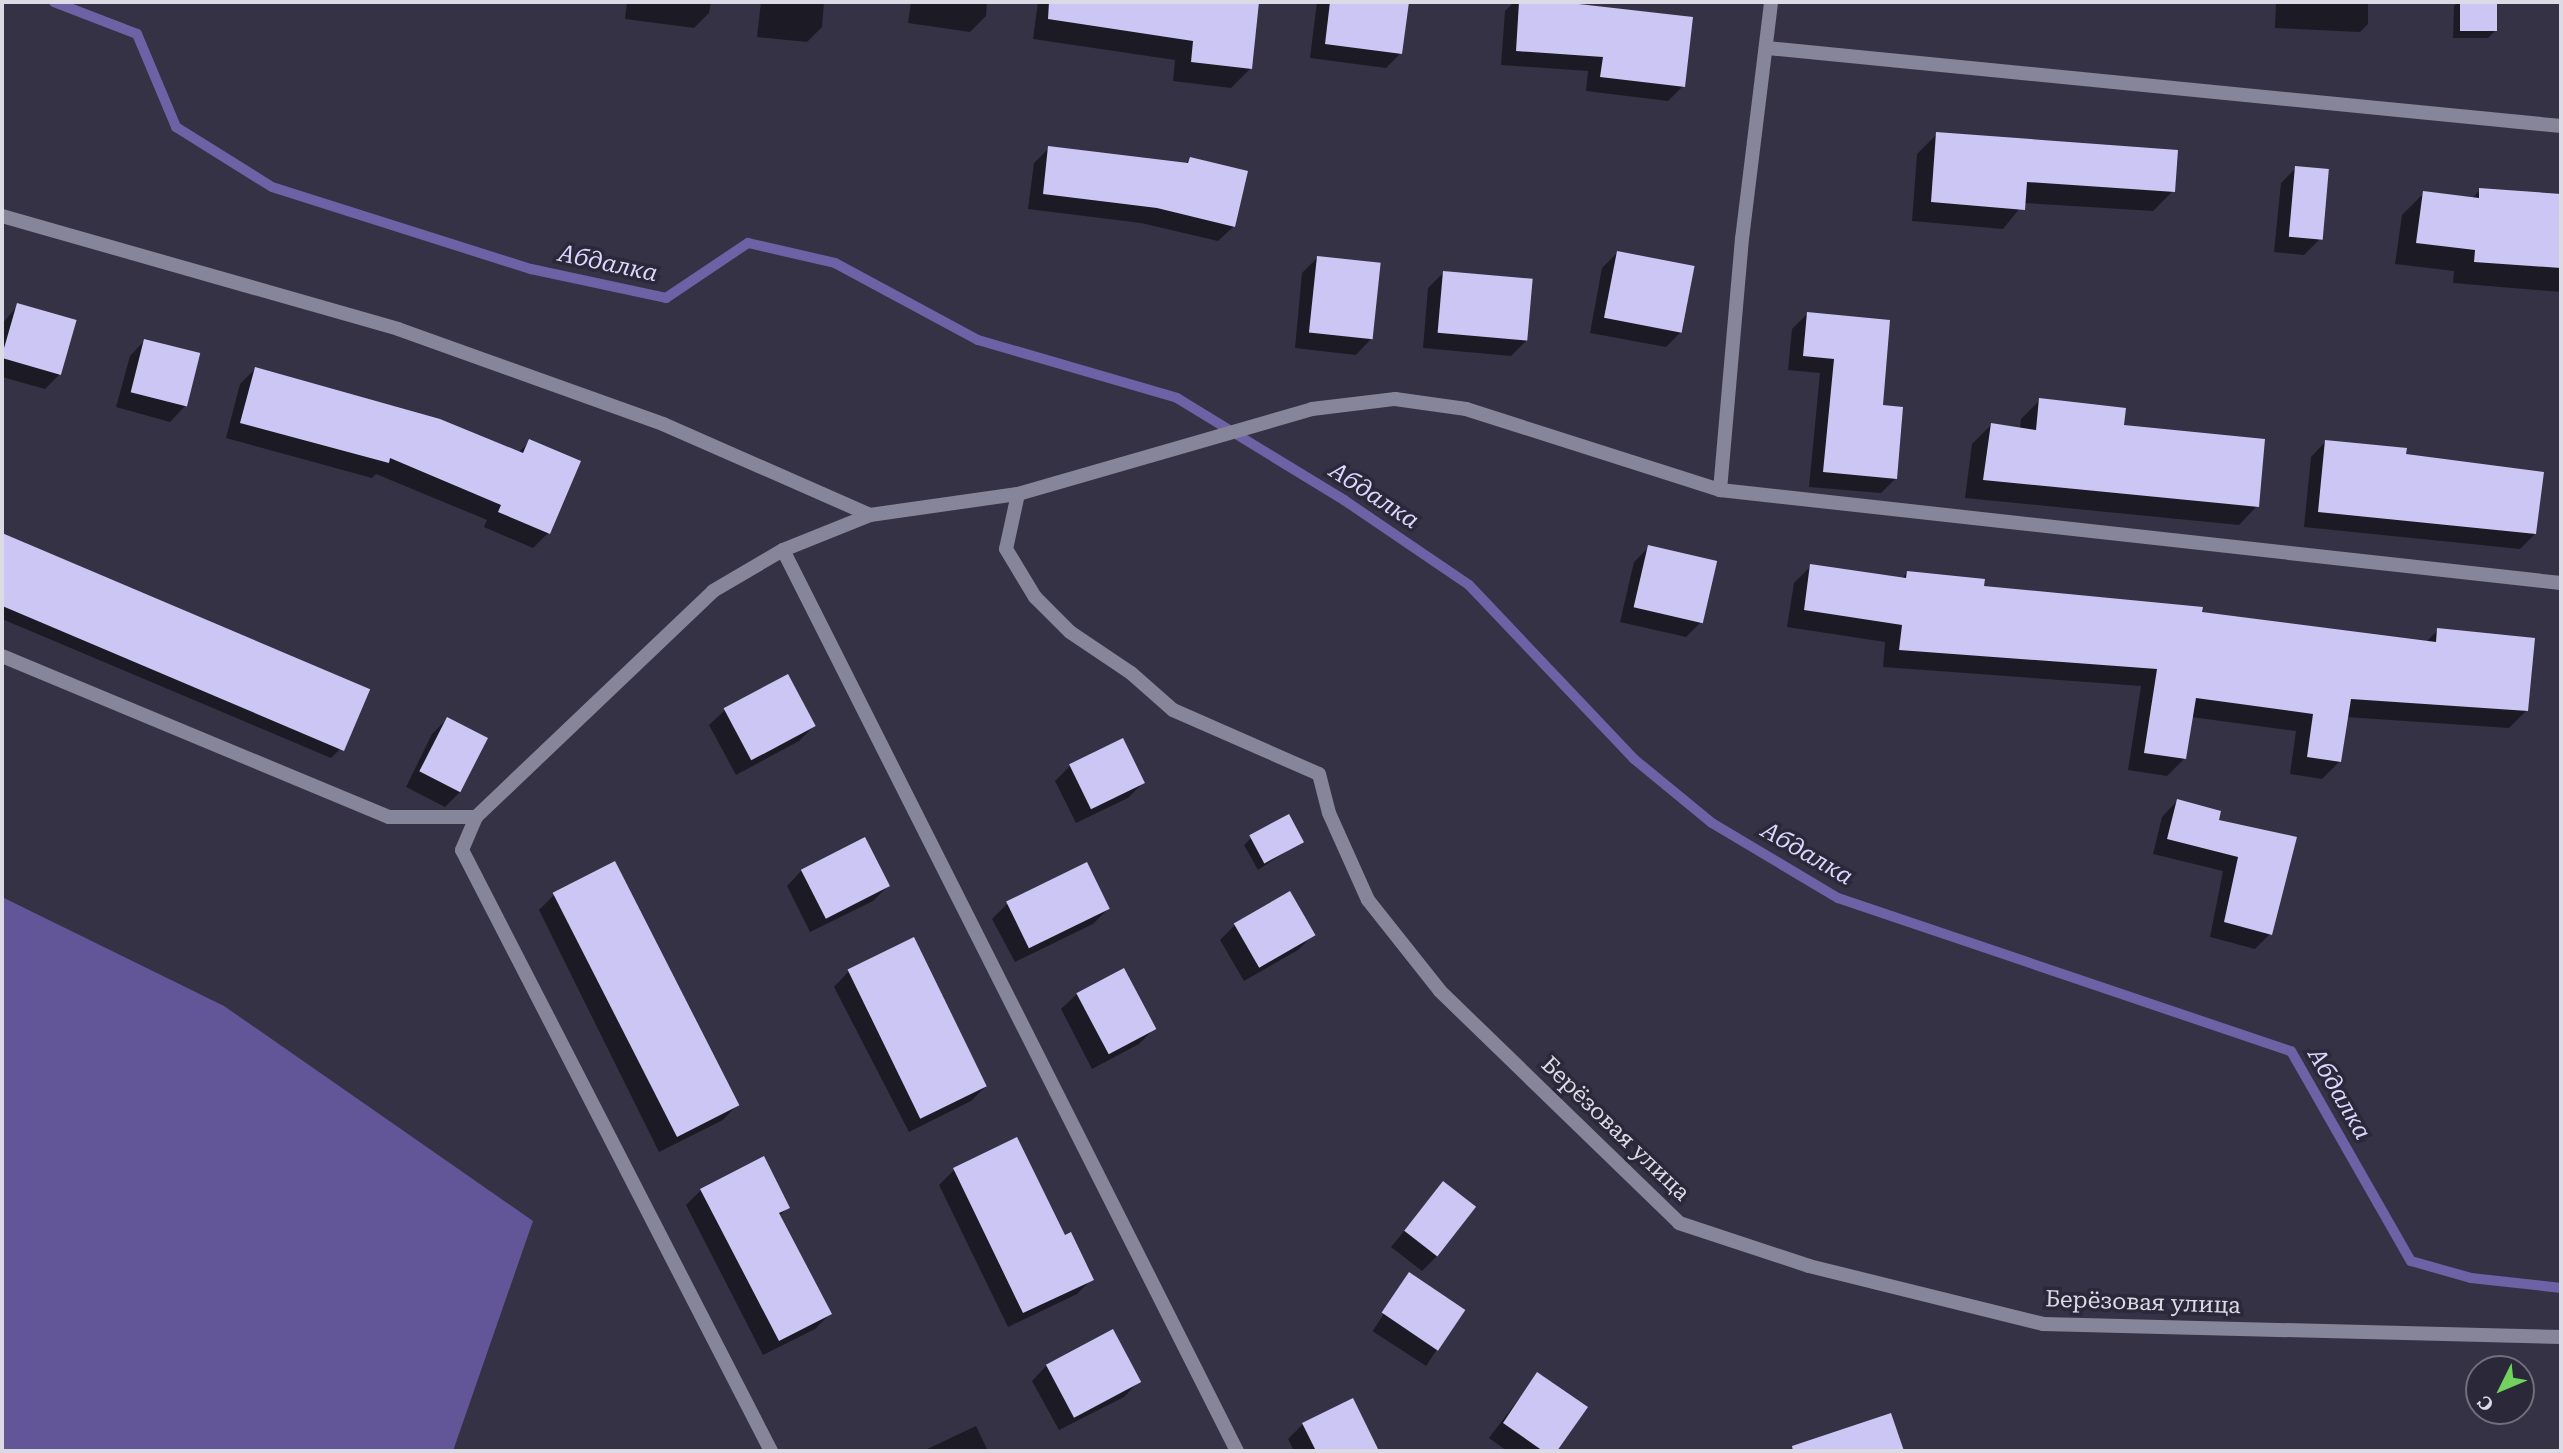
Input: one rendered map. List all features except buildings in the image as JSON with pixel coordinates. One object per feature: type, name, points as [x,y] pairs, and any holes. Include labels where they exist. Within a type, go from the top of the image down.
[{"type":"street","points":[[1720,490],[1742,239],[1771,2]]},
{"type":"street","points":[[1766,48],[2561,126]]},
{"type":"street","points":[[2,216],[398,329],[663,425],[870,515]]},
{"type":"street","points":[[771,1451],[462,850],[476,817],[713,591],[783,550],[870,515],[1018,494],[1195,440],[1312,409],[1395,399],[1466,409],[1720,490],[2561,583]]},
{"type":"street","name":"Берёзовая улица","points":[[1018,494],[1006,549],[1035,597],[1070,632],[1130,673],[1172,710],[1319,775],[1329,813],[1368,900],[1440,991],[1679,1223],[1809,1266],[2043,1324],[2561,1337]]},
{"type":"street","points":[[783,550],[1237,1451]]},
{"type":"street","points":[[2,656],[389,817],[476,817]]},
{"type":"shaded area","points":[[2,897],[224,1006],[533,1221],[453,1451],[2,1451]]},
{"type":"waterway","name":"Абдалка","points":[[54,2],[137,34],[176,127],[272,187],[531,269],[666,298],[748,243],[835,263],[978,340],[1177,398],[1344,500],[1469,585],[1634,759],[1712,823],[1838,898],[2291,1051],[2411,1261],[2471,1278],[2561,1288]]}]
